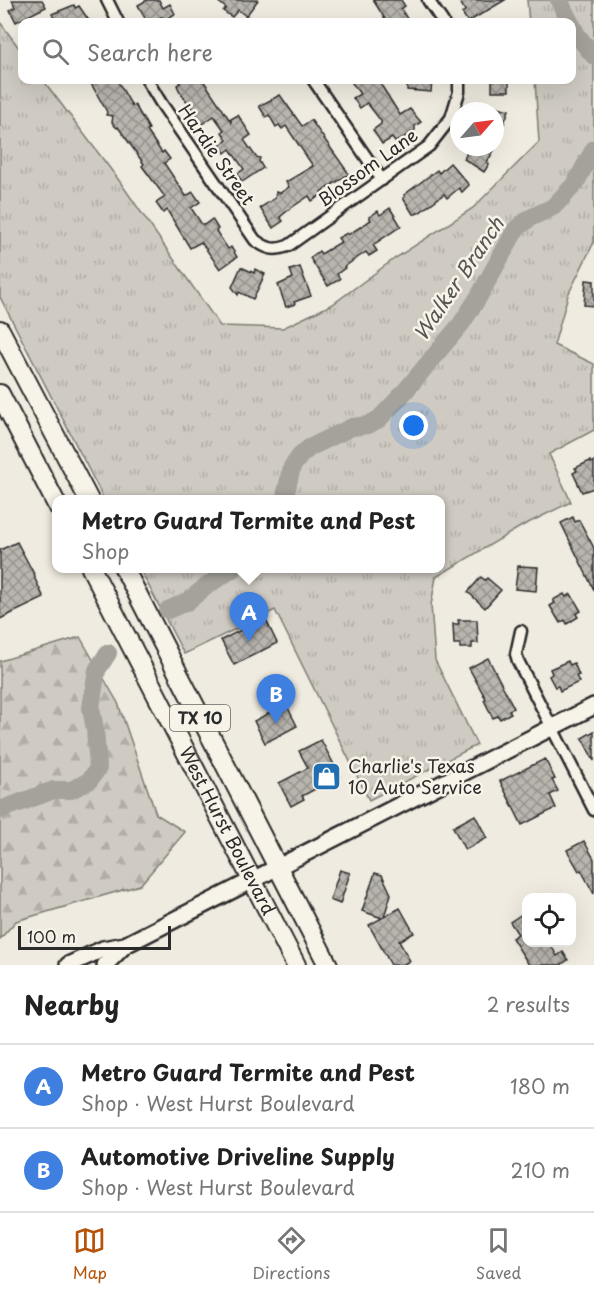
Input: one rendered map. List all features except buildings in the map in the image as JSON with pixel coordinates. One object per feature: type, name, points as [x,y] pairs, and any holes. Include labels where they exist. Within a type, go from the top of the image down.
[{"type":"main road","points":[[0,330],[85,495]]},
{"type":"main road","points":[[0,394],[52,495]]},
{"type":"main road","name":"West Hurst Boulevard","points":[[94,573],[296,965]]},
{"type":"main road","name":"West Hurst Boulevard","points":[[127,573],[328,965]]},
{"type":"main road","points":[[68,965],[103,949],[125,945],[594,706]]},
{"type":"main road","points":[[105,965],[125,945]]},
{"type":"street","points":[[107,0],[116,18]]},
{"type":"street","points":[[428,0],[440,18]]},
{"type":"street","name":"Hardie Street","points":[[149,84],[255,240],[262,246]]},
{"type":"street","points":[[316,84],[382,180]]},
{"type":"street","name":"Blossom Lane","points":[[262,246],[271,250],[288,246],[429,147],[451,118],[458,84]]},
{"type":"street","points":[[520,632],[516,654],[518,661],[550,728],[594,810]]},
{"type":"green space","points":[[527,0],[594,0],[594,242],[568,295],[554,345],[594,364],[594,430],[549,454],[571,502],[522,526],[445,572],[445,495],[102,495],[0,297],[0,22],[18,47],[18,84],[46,84],[118,179],[220,326],[283,328],[333,304],[394,259],[473,208],[539,142],[535,84],[576,84],[576,18],[529,18]]},
{"type":"green space","points":[[142,573],[443,573],[436,577],[431,605],[435,660],[477,745],[369,800],[275,610],[184,654]]},
{"type":"green space","points":[[80,637],[118,703],[156,814],[185,832],[140,885],[16,921],[0,939],[0,661]]},
{"type":"waterway","name":"Walker Branch","points":[[559,0],[568,18]]},
{"type":"waterway","name":"Walker Branch","points":[[576,33],[594,56]]},
{"type":"waterway","name":"Walker Branch","points":[[285,495],[292,467],[309,448],[352,427],[368,425],[379,419],[401,396],[461,324],[516,229],[530,218],[553,207],[575,184],[594,149]]},
{"type":"waterway","name":"Walker Branch","points":[[168,610],[188,601],[226,573]]},
{"type":"waterway","name":"Walker Branch","points":[[0,810],[54,790],[71,790],[89,781],[98,768],[91,708],[97,670],[108,653]]},
{"type":"place","name":"Metro Guard Termite and Pest","points":[[249,642]]},
{"type":"place","name":"Automotive Driveline Supply","points":[[276,724]]},
{"type":"place","name":"Charlie's Texas 10 Auto Service","points":[[327,777]]}]
